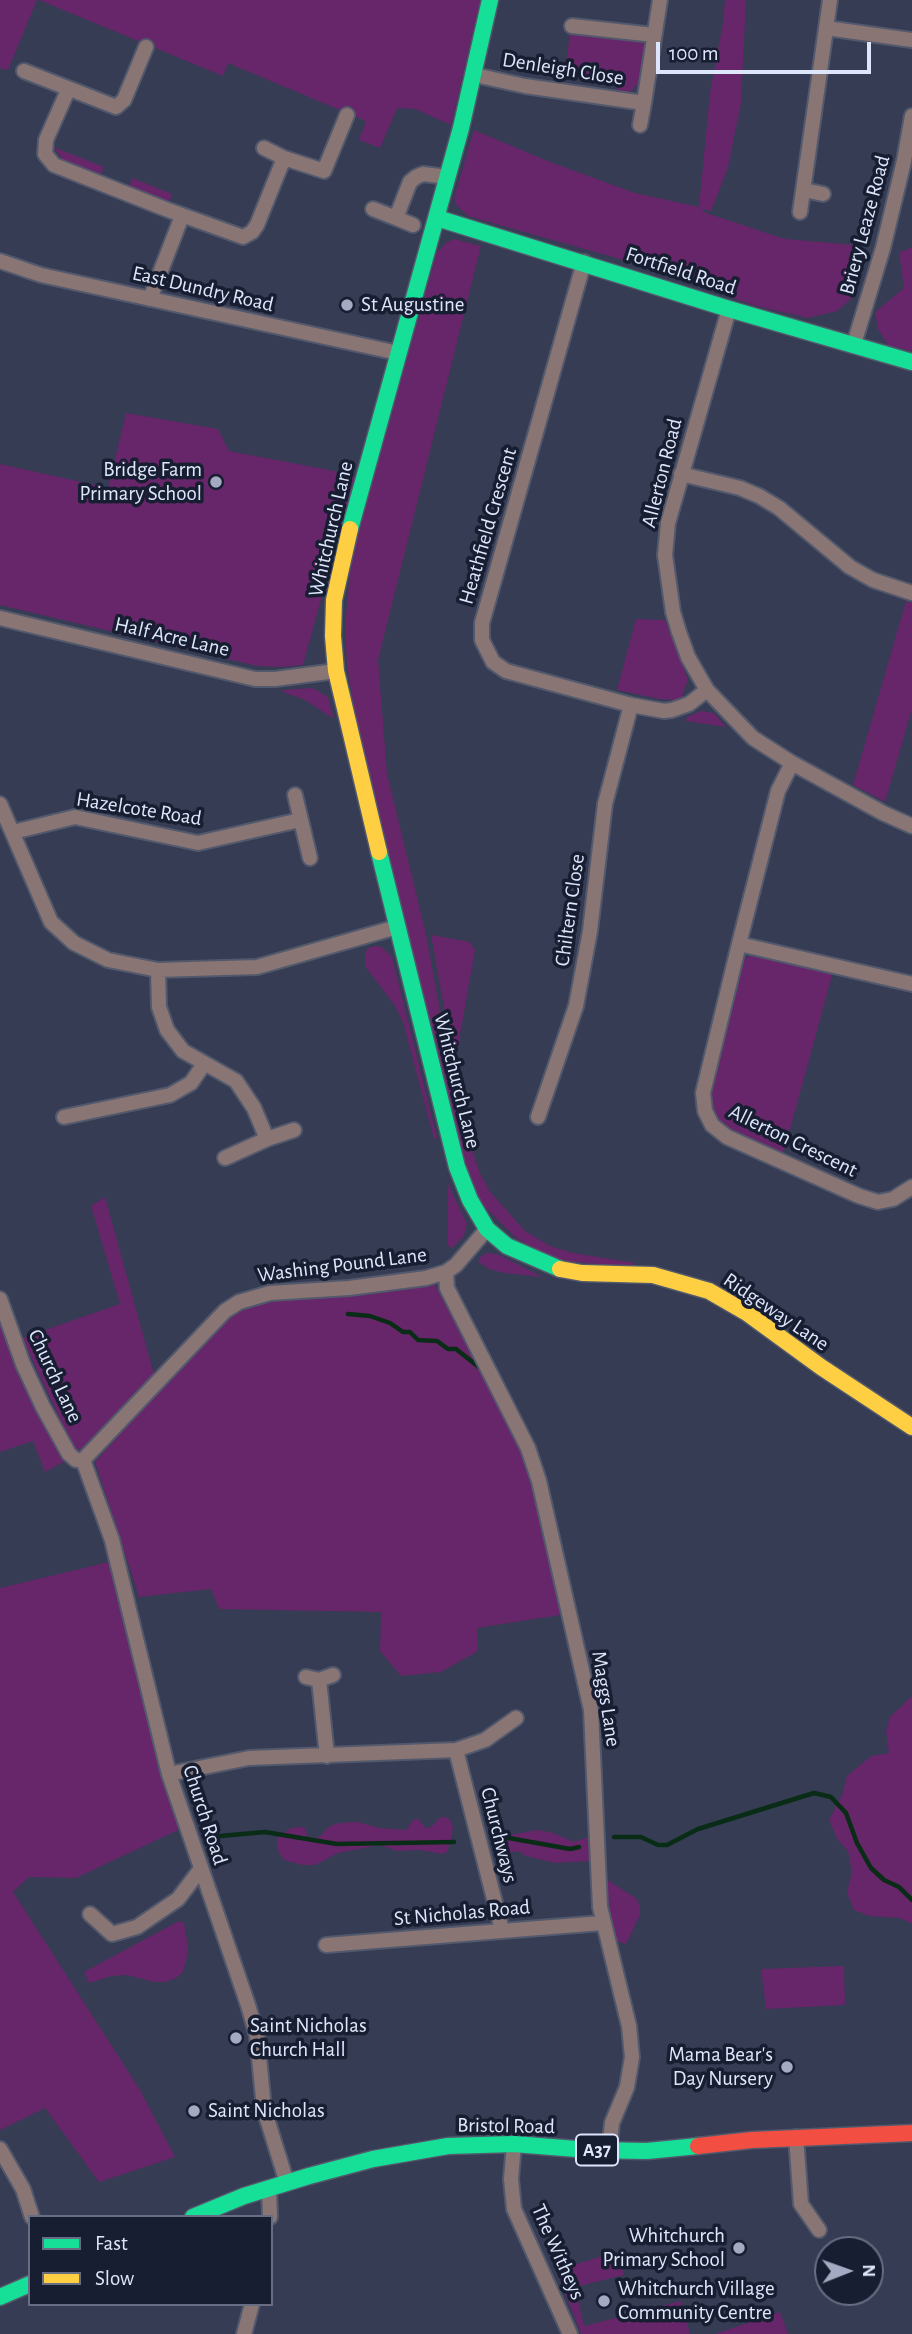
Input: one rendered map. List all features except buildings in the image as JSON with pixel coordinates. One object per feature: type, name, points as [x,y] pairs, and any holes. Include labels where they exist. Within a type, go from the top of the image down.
[{"type":"main road","name":"Whitchurch Lane","points":[[487,1229],[470,1200],[457,1167],[336,671],[333,636],[334,600],[339,575],[475,75],[490,0]]},
{"type":"main road","name":"Fortfield Road","points":[[437,218],[729,309],[912,362]]},
{"type":"main road","name":"Ridgeway Lane","points":[[487,1229],[507,1246],[556,1268],[582,1273],[653,1275],[709,1291],[747,1313],[821,1367],[912,1427]]},
{"type":"main road","name":"Bristol Road","points":[[198,2215],[286,2182],[373,2159],[434,2147],[514,2144],[609,2151],[662,2150],[796,2137],[912,2133]]},
{"type":"main road","points":[[0,2297],[28,2285]]},
{"type":"street","name":"Denleigh Close","points":[[640,125],[660,0]]},
{"type":"street","points":[[800,212],[830,0]]},
{"type":"street","name":"Denleigh Close","points":[[572,26],[654,35]]},
{"type":"street","points":[[826,28],[912,40]]},
{"type":"street","points":[[24,71],[116,107],[124,100],[146,47]]},
{"type":"street","name":"Denleigh Close","points":[[475,75],[525,86],[644,103]]},
{"type":"street","points":[[68,90],[46,140],[45,154],[54,165],[243,237],[252,232],[260,218],[284,158]]},
{"type":"street","points":[[264,148],[284,158],[324,171],[347,115]]},
{"type":"street","name":"Briery Leaze Road","points":[[854,344],[908,162],[912,116]]},
{"type":"street","points":[[396,218],[410,182],[416,177],[422,174],[448,177]]},
{"type":"street","points":[[804,190],[823,194]]},
{"type":"street","points":[[373,209],[413,225]]},
{"type":"street","points":[[150,299],[182,216]]},
{"type":"street","name":"East Dundry Road","points":[[0,261],[41,275],[398,353]]},
{"type":"street","name":"Heathfield Crescent","points":[[584,262],[482,623],[482,640],[493,662],[506,671],[631,705],[672,710],[689,704],[707,690]]},
{"type":"street","name":"Allerton Road","points":[[729,309],[668,523],[665,555],[668,584],[673,612],[688,657],[707,690],[753,738],[792,763],[912,826]]},
{"type":"street","points":[[681,474],[740,488],[759,496],[779,508],[850,567],[873,580],[912,593]]},
{"type":"street","name":"Half Acre Lane","points":[[0,618],[255,679],[287,678],[336,671]]},
{"type":"street","name":"Chiltern Close","points":[[538,1117],[576,1006],[590,931],[605,804],[631,705]]},
{"type":"street","name":"Allerton Crescent","points":[[792,763],[778,791],[739,944],[703,1093],[705,1111],[712,1125],[727,1137],[840,1188],[878,1202],[893,1199],[912,1187]]},
{"type":"street","points":[[295,795],[310,858]]},
{"type":"street","points":[[0,804],[51,922],[74,943],[108,960],[158,970],[257,967],[397,927]]},
{"type":"street","name":"Hazelcote Road","points":[[13,832],[75,817],[198,843],[300,820]]},
{"type":"street","points":[[739,944],[912,984]]},
{"type":"street","points":[[158,970],[159,1007],[167,1030],[183,1051],[236,1081],[254,1108],[267,1139]]},
{"type":"street","points":[[64,1116],[170,1095],[191,1083],[204,1064]]},
{"type":"street","points":[[225,1158],[294,1130]]},
{"type":"street","name":"Washing Pound Lane","points":[[83,1460],[225,1311],[239,1302],[270,1293],[426,1279],[446,1272],[456,1265],[487,1229]]},
{"type":"street","name":"Maggs Lane","points":[[446,1272],[447,1287],[528,1448],[540,1481],[591,1710],[602,1923],[629,2026],[632,2057],[627,2087],[612,2123],[609,2151]]},
{"type":"street","name":"Church Lane","points":[[0,1299],[23,1364],[43,1407],[69,1454],[76,1461],[83,1460]]},
{"type":"street","name":"Church Road","points":[[83,1460],[112,1540],[169,1774],[247,2000],[257,2036],[264,2109],[286,2182]]},
{"type":"street","points":[[319,1677],[327,1756]]},
{"type":"street","points":[[169,1774],[249,1758],[456,1750],[485,1740],[516,1718]]},
{"type":"street","name":"Churchways","points":[[456,1750],[502,1930]]},
{"type":"street","points":[[90,1914],[112,1934],[137,1927],[178,1899],[200,1870]]},
{"type":"street","name":"St Nicholas Road","points":[[326,1945],[602,1923]]},
{"type":"street","points":[[796,2137],[801,2204],[819,2230]]},
{"type":"street","name":"The Witheys","points":[[514,2144],[514,2209],[570,2334]]},
{"type":"street","points":[[0,2148],[23,2189],[31,2215]]},
{"type":"street","points":[[269,2188],[270,2215]]},
{"type":"street","points":[[244,2334],[251,2306]]},
{"type":"shaded area","points":[[0,0],[37,0],[8,70],[0,68]]},
{"type":"shaded area","points":[[39,0],[480,0],[451,125],[415,109],[397,108],[380,148],[359,140],[366,121],[228,63],[223,76]]},
{"type":"shaded area","points":[[725,0],[746,0],[741,103],[728,167],[711,211],[701,209],[785,239],[854,245],[864,251],[850,300],[837,311],[808,318],[756,306],[634,263],[468,216],[456,205],[454,198],[474,130],[550,162],[635,193],[699,207],[710,93]]},
{"type":"shaded area","points":[[570,30],[642,41],[646,53],[641,80],[630,92],[617,93],[618,82],[565,75]]},
{"type":"shaded area","points":[[53,147],[104,167],[100,175],[63,160]]},
{"type":"shaded area","points":[[132,178],[172,194],[169,203],[129,187]]},
{"type":"shaded area","points":[[454,239],[481,246],[378,660],[387,774],[426,934],[452,1077],[463,1124],[480,1173],[491,1193],[525,1231],[550,1246],[573,1253],[635,1263],[633,1267],[562,1261],[537,1251],[515,1237],[479,1201],[466,1174],[354,709],[347,665],[345,627],[351,559],[437,252]]},
{"type":"shaded area","points":[[912,247],[912,351],[888,345],[878,329],[875,312],[904,288],[899,253]]},
{"type":"shaded area","points":[[126,413],[218,429],[229,451],[355,475],[303,665],[257,666],[0,605],[0,464],[108,488]]},
{"type":"shaded area","points":[[906,601],[912,603],[912,709],[885,802],[853,785]]},
{"type":"shaded area","points":[[636,619],[665,620],[688,679],[682,697],[676,700],[659,699],[617,690]]},
{"type":"shaded area","points":[[313,688],[328,697],[334,719],[305,700],[282,690]]},
{"type":"shaded area","points":[[701,711],[714,713],[726,727],[686,721],[687,717]]},
{"type":"shaded area","points":[[431,935],[470,942],[475,950],[457,1052],[452,1053]]},
{"type":"shaded area","points":[[375,946],[382,947],[392,957],[437,1138],[434,1139],[403,1022],[395,1006],[365,966],[365,952]]},
{"type":"shaded area","points":[[756,954],[833,972],[783,1155],[719,1124],[709,1103],[740,964],[747,957]]},
{"type":"shaded area","points":[[448,1184],[467,1224],[464,1236],[452,1248],[448,1246]]},
{"type":"shaded area","points":[[105,1197],[155,1378],[87,1450],[74,1449],[22,1338],[120,1304],[91,1206]]},
{"type":"shaded area","points":[[487,1253],[497,1254],[543,1277],[489,1269],[478,1262],[480,1257]]},
{"type":"shaded area","points":[[434,1283],[530,1465],[566,1614],[477,1628],[478,1651],[441,1672],[401,1676],[380,1651],[381,1612],[219,1609],[211,1589],[139,1597],[95,1462],[213,1330],[244,1306],[292,1295],[347,1296]]},
{"type":"shaded area","points":[[0,1319],[10,1349],[65,1461],[45,1472],[33,1441],[0,1452]]},
{"type":"shaded area","points":[[109,1562],[180,1829],[76,1878],[29,1877],[13,1892],[140,2090],[175,2157],[99,2182],[45,2108],[0,2130],[0,1588]]},
{"type":"shaded area","points":[[912,1696],[912,1924],[900,1918],[869,1916],[854,1910],[847,1892],[852,1873],[848,1851],[837,1839],[829,1820],[842,1795],[847,1776],[871,1756],[889,1753],[886,1731],[890,1717]]},
{"type":"shaded area","points":[[441,1817],[449,1818],[453,1827],[447,1852],[443,1854],[419,1850],[397,1851],[380,1845],[338,1853],[315,1865],[302,1865],[284,1860],[277,1845],[277,1837],[291,1828],[304,1827],[308,1837],[313,1838],[319,1837],[330,1826],[339,1823],[358,1822],[379,1828],[406,1830],[413,1820],[418,1819],[426,1828],[431,1827]]},
{"type":"shaded area","points":[[537,1830],[574,1842],[589,1837],[590,1861],[555,1863],[523,1855],[522,1852],[496,1851],[493,1838]]},
{"type":"shaded area","points":[[603,1877],[637,1899],[640,1907],[640,1915],[626,1944],[616,1941],[609,1932]]},
{"type":"shaded area","points":[[179,1921],[184,1923],[188,1947],[182,1973],[174,1979],[154,1982],[127,1975],[111,1976],[89,1983],[84,1972]]},
{"type":"shaded area","points":[[844,1966],[845,2005],[766,2009],[761,1969]]},
{"type":"shaded area","points":[[617,2252],[624,2275],[575,2287],[584,2326],[681,2301],[690,2334],[581,2334],[556,2270]]},
{"type":"shaded area","points":[[780,2312],[788,2334],[715,2334]]},
{"type":"waterway","points":[[348,1314],[370,1316],[390,1323],[403,1332],[410,1332],[418,1340],[437,1341],[448,1349],[456,1349],[480,1368]]},
{"type":"waterway","points":[[614,1837],[641,1837],[658,1845],[667,1845],[698,1829],[814,1793],[831,1797],[846,1813],[857,1843],[871,1868],[884,1880],[899,1887],[912,1900]]},
{"type":"waterway","points":[[209,1837],[265,1832],[337,1844],[454,1842]]},
{"type":"waterway","points":[[496,1839],[509,1838],[570,1849],[579,1847]]},
{"type":"traffic: fast","points":[[350,529],[461,128],[490,0]]},
{"type":"traffic: fast","points":[[437,218],[729,309],[912,362]]},
{"type":"traffic: fast","points":[[379,852],[457,1167],[470,1200],[487,1229],[507,1246],[560,1269]]},
{"type":"traffic: fast","points":[[198,2215],[244,2196],[309,2176],[373,2159],[448,2146],[514,2144],[647,2151],[698,2146]]},
{"type":"traffic: fast","points":[[0,2297],[28,2285]]},
{"type":"traffic: slow","points":[[350,529],[334,600],[336,671],[379,852]]},
{"type":"traffic: slow","points":[[560,1269],[582,1273],[653,1275],[709,1291],[747,1313],[821,1367],[912,1427]]},
{"type":"traffic: jam","points":[[698,2146],[752,2140],[912,2133]]},
{"type":"place","name":"St Augustine","points":[[347,305]]},
{"type":"place","name":"Bridge Farm Primary School","points":[[216,482]]},
{"type":"place","name":"Saint Nicholas Church Hall","points":[[236,2038]]},
{"type":"place","name":"Mama Bear's Day Nursery","points":[[787,2067]]},
{"type":"place","name":"Saint Nicholas","points":[[194,2111]]},
{"type":"place","name":"Whitchurch Primary School","points":[[739,2248]]},
{"type":"place","name":"Whitchurch Village Community Centre","points":[[604,2301]]}]
